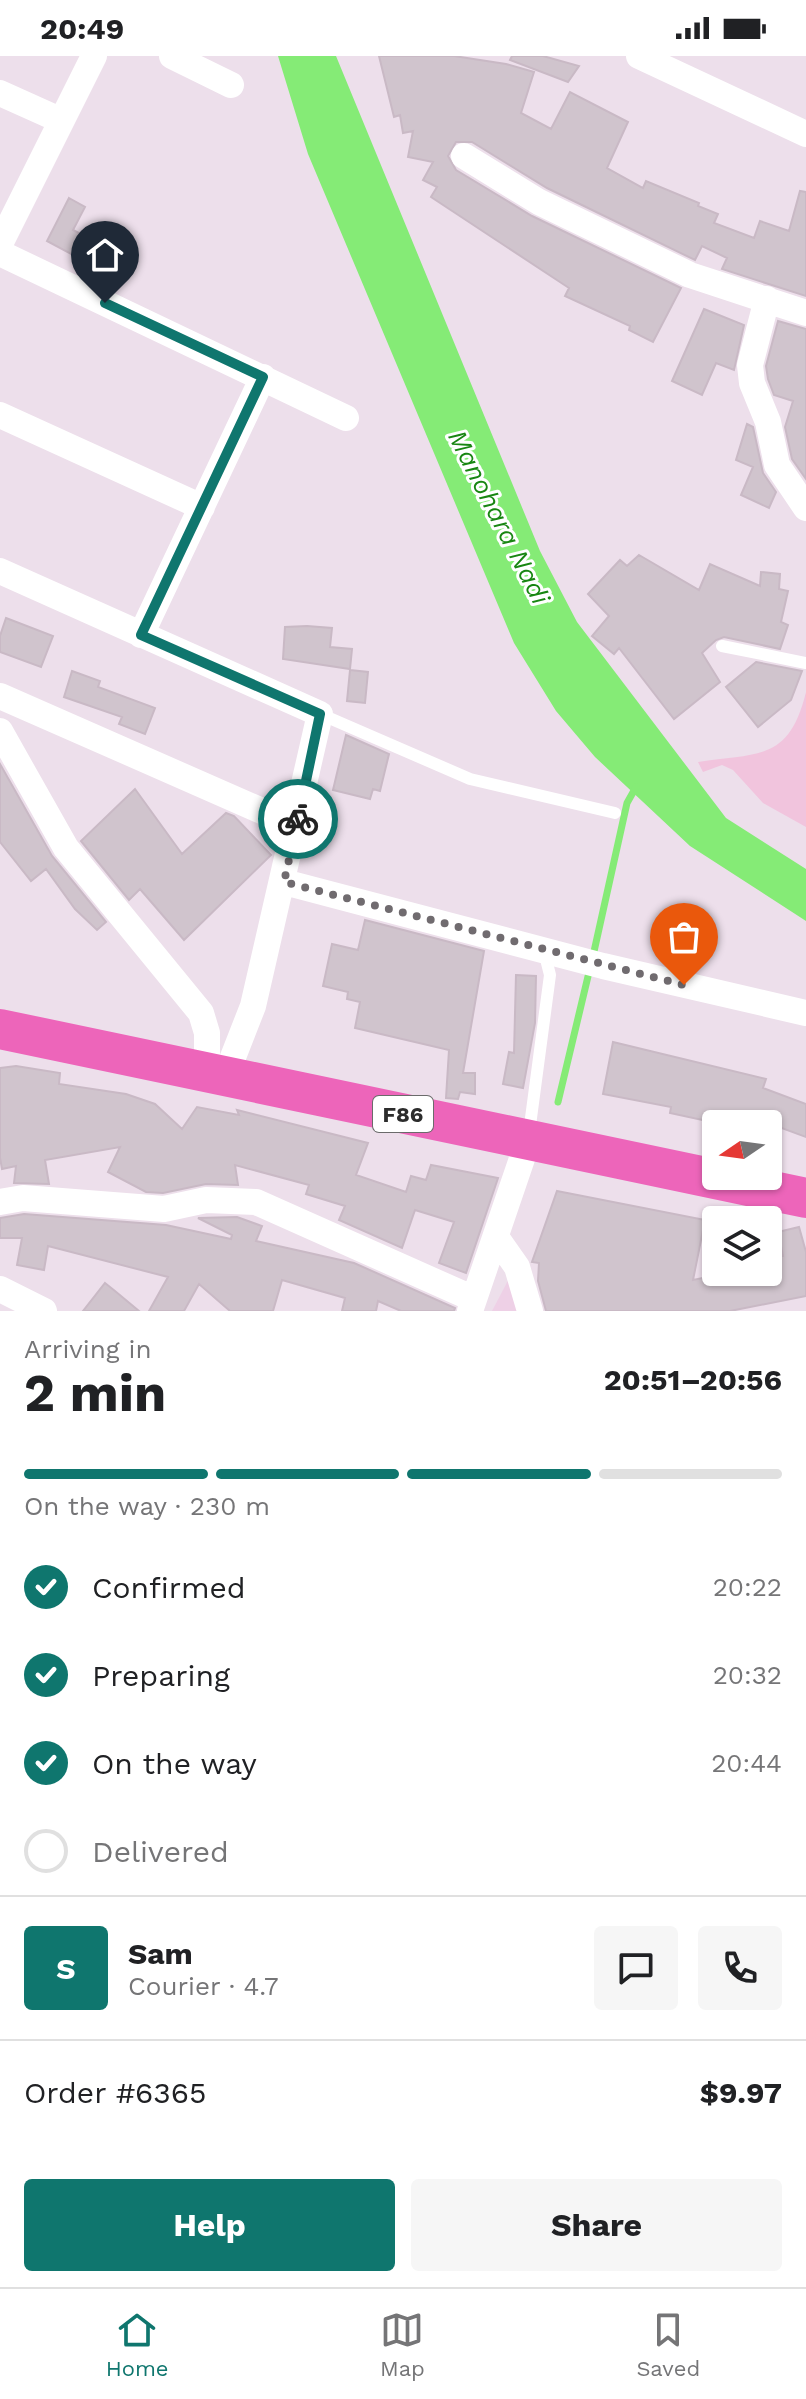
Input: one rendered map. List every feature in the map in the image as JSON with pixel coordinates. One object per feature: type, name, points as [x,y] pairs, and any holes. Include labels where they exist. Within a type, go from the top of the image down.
[{"type":"main road","name":"F86","points":[[0,1029],[806,1198]]},
{"type":"street","points":[[0,244],[94,56]]},
{"type":"street","points":[[172,56],[231,85]]},
{"type":"street","points":[[639,56],[806,134]]},
{"type":"street","points":[[0,93],[60,120]]},
{"type":"street","points":[[464,156],[539,202],[690,275],[806,313]]},
{"type":"street","points":[[0,253],[346,418]]},
{"type":"street","points":[[767,299],[750,365],[752,383],[768,422],[777,465],[806,508]]},
{"type":"street","points":[[141,635],[263,377]]},
{"type":"street","points":[[0,415],[202,507]]},
{"type":"street","points":[[0,571],[320,714],[284,882],[253,1006],[216,1073]]},
{"type":"street","points":[[0,696],[296,826]]},
{"type":"street","points":[[0,728],[66,848],[201,1013],[216,1073]]},
{"type":"street","points":[[284,882],[603,966],[806,1013]]},
{"type":"street","points":[[0,1202],[23,1198],[164,1209],[206,1200],[256,1202],[472,1305],[528,1141]]},
{"type":"street","points":[[496,1237],[517,1267],[530,1311]]},
{"type":"street","points":[[0,1289],[44,1311]]},
{"type":"lane","points":[[722,646],[806,663]]},
{"type":"lane","points":[[0,728],[28,708]]},
{"type":"lane","points":[[320,714],[470,779],[615,813]]},
{"type":"lane","points":[[528,1141],[552,953]]},
{"type":"shaded area","points":[[512,1273],[527,1311],[492,1311]]},
{"type":"sand","points":[[806,692],[806,827],[763,803],[733,770],[722,765],[703,772],[698,762],[768,750],[791,731]]},
{"type":"water","name":"Manohara Nadi","points":[[278,56],[336,56],[540,551],[577,622],[726,818],[806,869],[806,921],[690,846],[595,757],[556,711],[514,643],[308,154]]},
{"type":"building","points":[[379,56],[454,56],[534,72],[521,113],[551,129],[570,92],[628,122],[607,168],[643,188],[646,181],[699,203],[698,206],[718,214],[714,223],[754,238],[760,221],[789,231],[800,191],[806,192],[806,296],[722,269],[727,258],[702,246],[695,260],[547,188],[472,142],[456,142],[448,156],[456,170],[532,216],[681,288],[653,342],[629,330],[630,326],[565,296],[569,288],[431,197],[437,187],[423,180],[433,162],[408,157],[413,131],[403,133],[400,115],[394,117]]},
{"type":"building","points":[[512,56],[543,56],[579,66],[568,82],[510,60]]},
{"type":"building","points":[[69,198],[85,207],[73,230],[100,244],[90,264],[47,241]]},
{"type":"building","points":[[704,309],[744,325],[734,370],[716,363],[702,395],[672,381]]},
{"type":"building","points":[[778,321],[806,329],[806,479],[792,459],[785,427],[793,401],[774,395],[768,379],[766,366]]},
{"type":"building","points":[[747,424],[753,427],[763,473],[776,492],[769,508],[741,495],[753,467],[736,460]]},
{"type":"building","points":[[639,555],[699,590],[710,564],[760,586],[761,572],[780,574],[779,589],[788,591],[781,622],[788,625],[780,649],[724,637],[716,640],[702,653],[720,682],[674,719],[619,648],[614,654],[592,636],[609,616],[588,594],[620,560],[627,566]]},
{"type":"building","points":[[6,618],[53,636],[41,667],[0,652],[0,636]]},
{"type":"building","points":[[285,627],[332,628],[330,647],[352,649],[350,669],[283,659]]},
{"type":"building","points":[[756,662],[802,671],[791,700],[758,727],[726,687]]},
{"type":"building","points":[[350,670],[368,672],[365,703],[347,701]]},
{"type":"building","points":[[72,671],[100,681],[98,687],[155,708],[145,734],[119,724],[122,717],[64,697]]},
{"type":"building","points":[[346,735],[389,754],[380,791],[373,789],[370,799],[333,790]]},
{"type":"building","points":[[0,764],[52,856],[106,922],[97,930],[75,909],[46,869],[31,881],[0,842]]},
{"type":"building","points":[[135,789],[182,854],[226,813],[234,816],[271,855],[184,940],[140,889],[129,900],[81,841]]},
{"type":"building","points":[[365,920],[484,951],[463,1073],[475,1073],[475,1094],[460,1092],[458,1099],[446,1098],[449,1050],[355,1028],[360,1002],[347,999],[348,992],[323,986],[332,944],[358,950]]},
{"type":"building","points":[[516,975],[536,976],[535,1023],[523,1088],[503,1084],[509,1052],[514,1053]]},
{"type":"building","points":[[613,1042],[766,1079],[763,1088],[806,1104],[806,1137],[782,1128],[782,1110],[702,1110],[702,1120],[670,1113],[671,1107],[603,1094]]},
{"type":"building","points":[[16,1066],[60,1073],[59,1084],[126,1094],[155,1104],[182,1129],[197,1107],[239,1115],[237,1110],[368,1143],[356,1175],[406,1192],[411,1176],[426,1180],[431,1165],[498,1178],[466,1273],[439,1263],[454,1222],[415,1210],[402,1248],[339,1220],[345,1206],[306,1194],[309,1185],[235,1165],[238,1185],[206,1184],[163,1193],[146,1192],[108,1172],[120,1147],[45,1160],[49,1184],[14,1183],[16,1166],[2,1169],[0,1158],[0,1068]]},
{"type":"building","points":[[557,1191],[702,1219],[693,1280],[702,1278],[702,1286],[782,1286],[782,1231],[799,1227],[806,1252],[806,1296],[730,1311],[546,1311],[538,1281],[539,1263],[532,1262]]},
{"type":"building","points":[[24,1214],[166,1225],[231,1239],[232,1235],[198,1218],[237,1217],[262,1226],[256,1241],[354,1263],[455,1308],[454,1311],[401,1311],[378,1301],[376,1311],[342,1311],[345,1298],[282,1280],[273,1311],[230,1311],[199,1284],[184,1311],[149,1311],[168,1277],[48,1246],[44,1270],[17,1265],[22,1238],[0,1238],[0,1218]]},
{"type":"building","points":[[105,1283],[115,1291],[139,1311],[83,1311]]},
{"type":"waterway","points":[[593,956],[627,803],[636,787]]},
{"type":"waterway","points":[[558,1102],[590,968]]},
{"type":"way so far","points":[[298,819],[284,882],[684,985]]},
{"type":"route","points":[[105,303],[263,377],[141,635],[198,663],[320,714],[298,819]]}]
